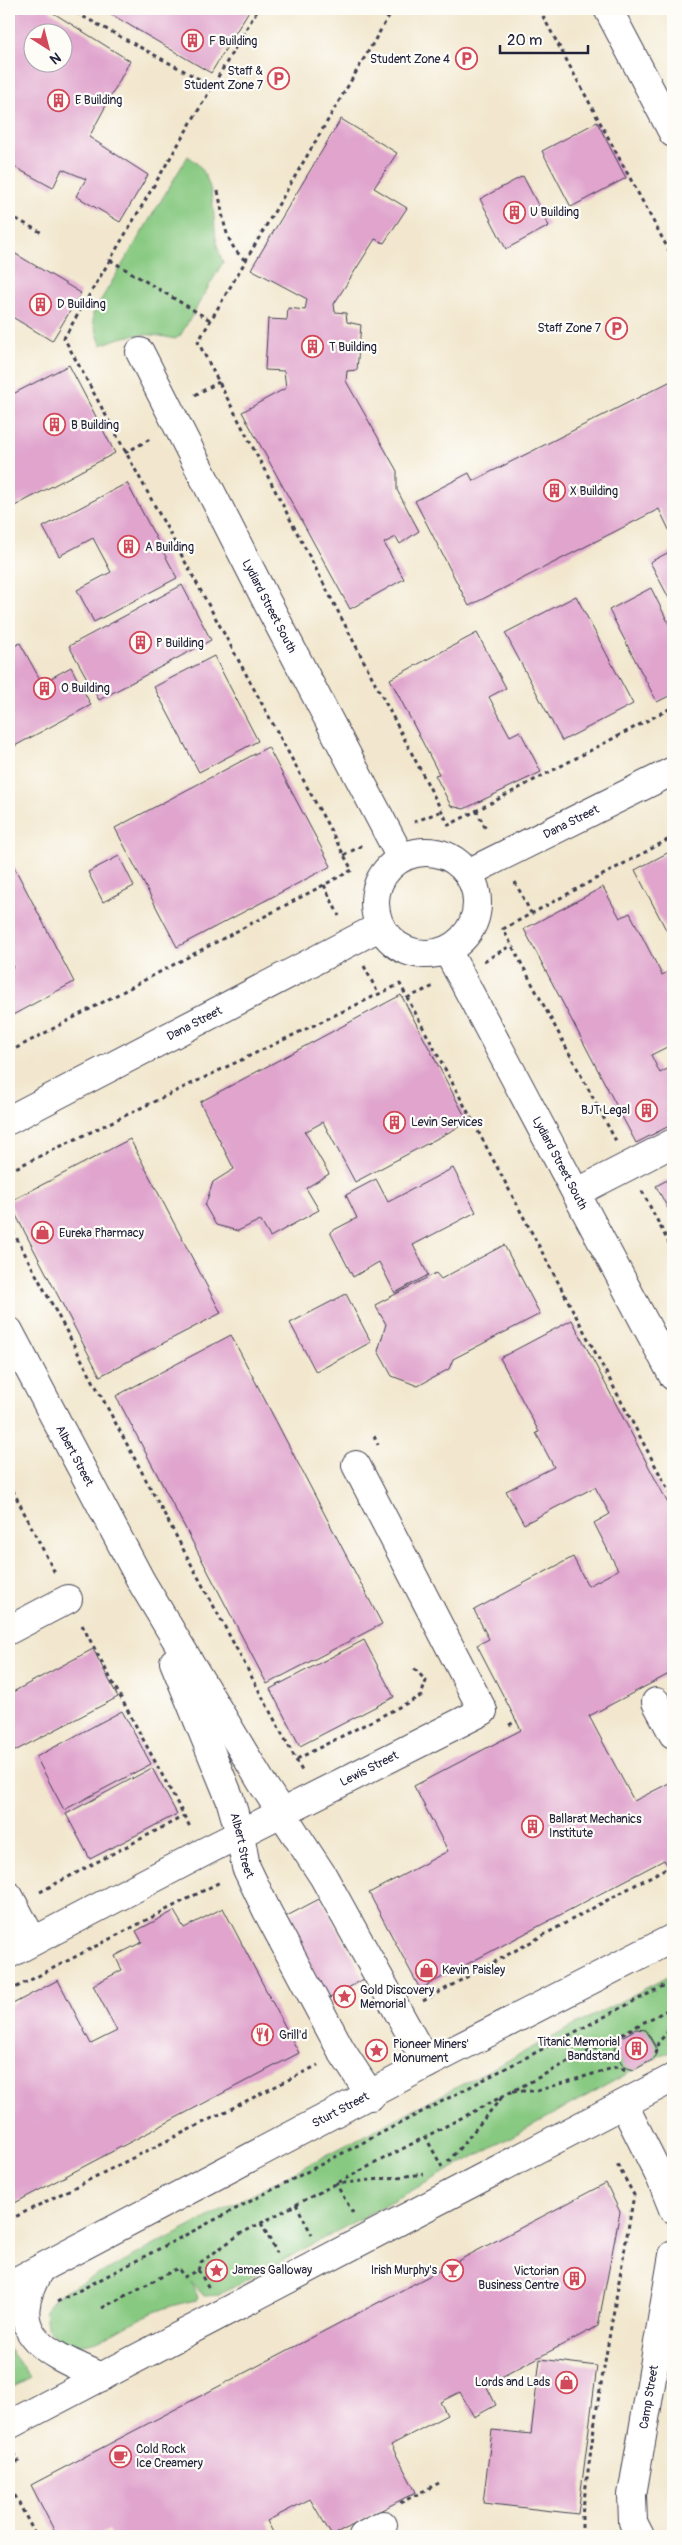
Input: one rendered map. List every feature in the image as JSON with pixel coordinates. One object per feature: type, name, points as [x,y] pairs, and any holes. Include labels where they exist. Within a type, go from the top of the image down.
[{"type":"street","points":[[608,9],[673,133]]},
{"type":"street","name":"Lydiard Street South","points":[[140,352],[279,626],[400,858]]},
{"type":"street","name":"Dana Street","points":[[468,873],[673,771]]},
{"type":"street","points":[[418,852],[437,853],[454,860],[468,873],[476,893],[476,916],[466,936],[447,950],[428,955],[408,952],[392,942],[379,927],[374,908],[376,888],[386,871],[400,858],[418,852]]},
{"type":"street","name":"Dana Street","points":[[9,1120],[379,927]]},
{"type":"street","name":"Lydiard Street South","points":[[447,950],[673,1376]]},
{"type":"street","points":[[576,1193],[673,1143]]},
{"type":"street","name":"Albert Street","points":[[9,1331],[142,1581],[282,1813],[323,1876],[427,2064]]},
{"type":"street","name":"Lewis Street","points":[[9,1954],[483,1711],[356,1465]]},
{"type":"street","name":"Albert Street","points":[[142,1581],[230,1799],[240,1834],[246,1867],[341,2050],[371,2096]]},
{"type":"street","points":[[9,1630],[68,1598]]},
{"type":"street","points":[[656,1702],[673,1734]]},
{"type":"street","points":[[11,1901],[33,1941]]},
{"type":"street","name":"Sturt Street","points":[[9,2285],[371,2096],[427,2064],[673,1938]]},
{"type":"street","points":[[9,2425],[624,2105],[663,2070]]},
{"type":"street","points":[[624,2105],[661,2179],[673,2209]]},
{"type":"street","name":"Camp Street","points":[[640,2536],[634,2522],[632,2495],[673,2255]]},
{"type":"street","points":[[40,2269],[30,2285],[23,2306],[26,2326],[31,2338],[46,2351],[102,2377]]},
{"type":"path","points":[[69,9],[212,86]]},
{"type":"path","points":[[9,1052],[352,870],[64,338],[258,9]]},
{"type":"path","points":[[393,9],[198,342],[449,825],[673,707]]},
{"type":"path","points":[[539,9],[673,258]]},
{"type":"path","points":[[218,191],[227,239],[234,250],[245,260]]},
{"type":"path","points":[[9,215],[44,234]]},
{"type":"path","points":[[110,260],[210,320]]},
{"type":"path","points":[[621,1149],[503,929],[673,837]]},
{"type":"path","points":[[9,1171],[400,984],[673,1499]]},
{"type":"path","points":[[639,1187],[673,1251]]},
{"type":"path","points":[[9,1224],[297,1759],[421,1696],[426,1681],[413,1667]]},
{"type":"path","points":[[9,1483],[184,1816],[11,1901]]},
{"type":"path","points":[[9,1991],[222,1881]]},
{"type":"path","points":[[53,2304],[673,1981]]},
{"type":"path","points":[[102,2308],[178,2268],[184,2277],[198,2270],[201,2262],[240,2234],[673,2007]]},
{"type":"path","points":[[663,2070],[658,2043],[673,2026]]},
{"type":"path","points":[[512,2091],[537,2091],[616,2067],[622,2067],[632,2072]]},
{"type":"path","points":[[425,2136],[444,2172],[450,2158],[504,2095]]},
{"type":"path","points":[[582,2536],[582,2515],[596,2413],[634,2195],[617,2164]]},
{"type":"path","points":[[336,2184],[425,2174]]},
{"type":"path","points":[[336,2184],[355,2218]]},
{"type":"path","points":[[296,2204],[314,2240]]},
{"type":"path","points":[[261,2223],[280,2258]]},
{"type":"path","points":[[673,2439],[673,2481]]},
{"type":"path","points":[[13,2452],[19,2463]]},
{"type":"path","points":[[11,2488],[36,2536]]},
{"type":"green space","points":[[188,156],[199,166],[207,178],[211,192],[218,249],[223,262],[180,336],[175,339],[154,335],[137,335],[120,338],[101,345],[93,321],[93,313]]},
{"type":"green space","points":[[673,1974],[673,2049],[219,2295],[204,2296],[191,2282],[198,2297],[197,2300],[160,2310],[97,2341],[84,2344],[72,2344],[59,2339],[47,2328],[45,2310],[57,2296]]},
{"type":"green space","points":[[9,2349],[31,2378],[9,2389]]},
{"type":"building","name":"E Building","points":[[14,9],[22,11],[24,9],[47,9],[68,22],[22,22],[22,72],[72,72],[72,25],[130,61],[89,137],[148,175],[120,222],[76,196],[86,179],[62,169],[53,188],[9,164],[9,17]]},
{"type":"building","name":"F Building","points":[[102,9],[250,9],[211,73]]},
{"type":"building","name":"T Building","points":[[341,119],[397,153],[374,188],[407,208],[384,243],[375,239],[334,304],[335,312],[346,313],[347,322],[361,325],[357,370],[347,371],[346,381],[397,471],[397,490],[419,531],[400,544],[396,537],[384,543],[404,579],[350,609],[242,412],[286,388],[284,371],[265,370],[268,319],[287,320],[288,308],[305,310],[307,299],[251,269]]},
{"type":"building","points":[[597,122],[626,178],[571,207],[542,151]]},
{"type":"building","name":"U Building","points":[[523,176],[549,226],[506,249],[480,199]]},
{"type":"building","name":"D Building","points":[[9,250],[81,293],[52,341],[9,315]]},
{"type":"building","name":"B Building","points":[[69,365],[115,453],[9,509],[9,396]]},
{"type":"building","name":"X Building","points":[[673,380],[673,538],[659,509],[469,606],[415,501],[469,473],[473,481]]},
{"type":"building","name":"A Building","points":[[127,483],[177,578],[94,622],[77,590],[111,572],[93,538],[59,556],[43,527]]},
{"type":"building","points":[[673,550],[673,606],[650,562]]},
{"type":"building","name":"P Building","points":[[182,585],[211,640],[99,700],[69,646]]},
{"type":"building","points":[[651,588],[673,632],[673,694],[657,702],[609,610]]},
{"type":"building","points":[[576,596],[633,704],[562,741],[505,633]]},
{"type":"building","points":[[477,633],[506,688],[489,697],[510,736],[520,731],[541,772],[464,809],[451,806],[435,775],[439,774],[390,679]]},
{"type":"building","name":"O Building","points":[[20,643],[42,683],[71,667],[91,705],[9,749],[9,649]]},
{"type":"building","points":[[214,656],[258,741],[199,772],[154,687]]},
{"type":"building","points":[[268,747],[331,866],[177,947],[115,828]]},
{"type":"building","points":[[673,850],[673,943],[635,870]]},
{"type":"building","points":[[119,856],[134,886],[103,902],[88,872]]},
{"type":"building","points":[[9,857],[74,982],[9,1017],[9,970],[13,967],[9,959]]},
{"type":"building","points":[[603,887],[620,918],[630,913],[662,975],[673,969],[673,1044],[651,1055],[660,1073],[673,1066],[673,1124],[636,1143],[524,929]]},
{"type":"building","points":[[401,995],[468,1122],[355,1182],[323,1122],[305,1132],[329,1174],[306,1188],[319,1210],[270,1237],[260,1220],[238,1231],[216,1225],[205,1206],[213,1182],[234,1169],[200,1102]]},
{"type":"building","points":[[130,1139],[221,1313],[100,1376],[9,1202]]},
{"type":"building","points":[[453,1168],[476,1212],[413,1245],[428,1275],[395,1293],[379,1262],[353,1277],[330,1232],[357,1218],[346,1195],[376,1179],[388,1202]]},
{"type":"building","points":[[673,1177],[673,1218],[656,1186]]},
{"type":"building","points":[[504,1245],[540,1314],[453,1359],[449,1369],[418,1386],[392,1376],[378,1351],[386,1324],[375,1305],[436,1273],[441,1279]]},
{"type":"building","points":[[346,1294],[371,1342],[316,1372],[290,1323]]},
{"type":"building","points":[[572,1320],[673,1513],[673,1683],[669,1674],[589,1716],[634,1801],[673,1781],[673,1873],[664,1860],[420,1989],[369,1893],[448,1851],[414,1786],[521,1730],[477,1645],[489,1639],[474,1610],[573,1557],[588,1586],[618,1570],[594,1523],[610,1514],[595,1487],[524,1524],[506,1491],[554,1467],[536,1433],[539,1432],[500,1358]]},
{"type":"building","points":[[231,1335],[382,1624],[267,1684],[116,1396]]},
{"type":"building","points":[[364,1640],[394,1697],[300,1746],[270,1689]]},
{"type":"building","points":[[93,1649],[118,1697],[9,1754],[9,1694]]},
{"type":"building","points":[[122,1711],[151,1764],[64,1810],[36,1757]]},
{"type":"building","points":[[152,1768],[177,1814],[90,1859],[66,1814]]},
{"type":"building","points":[[321,1898],[364,1979],[328,1999],[285,1917]]},
{"type":"building","points":[[223,1908],[299,2053],[9,2206],[9,2006],[58,1980],[91,2044],[117,2031],[93,1985],[122,1970],[115,1956],[142,1942],[136,1931],[174,1911],[184,1928]]},
{"type":"building","name":"Titanic Memorial Bandstand","points":[[636,2029],[646,2030],[657,2049],[654,2059],[634,2070],[624,2067],[614,2050],[618,2039]]},
{"type":"building","points":[[606,2183],[620,2212],[598,2326],[486,2385],[496,2405],[474,2417],[460,2392],[440,2402],[447,2415],[391,2445],[416,2492],[332,2536],[310,2499],[267,2521],[275,2536],[112,2536],[109,2530],[98,2536],[57,2536],[31,2485]]},
{"type":"building","points":[[540,2359],[597,2366],[578,2514],[483,2503],[492,2430],[531,2434]]},
{"type":"place","name":"F Building","points":[[193,41]]},
{"type":"place","name":"Student Zone 4","points":[[466,59]]},
{"type":"place","name":"Staff & Student Zone 7","points":[[279,78]]},
{"type":"place","name":"E Building","points":[[59,100]]},
{"type":"place","name":"U Building","points":[[514,212]]},
{"type":"place","name":"D Building","points":[[41,304]]},
{"type":"place","name":"Staff Zone 7","points":[[617,328]]},
{"type":"place","name":"T Building","points":[[313,347]]},
{"type":"place","name":"B Building","points":[[55,425]]},
{"type":"place","name":"X Building","points":[[554,491]]},
{"type":"place","name":"A Building","points":[[129,547]]},
{"type":"place","name":"P Building","points":[[140,643]]},
{"type":"place","name":"O Building","points":[[45,688]]},
{"type":"place","name":"BJT Legal","points":[[646,1110]]},
{"type":"place","name":"Levin Services","points":[[395,1122]]},
{"type":"place","name":"Eureka Pharmacy","points":[[43,1233]]},
{"type":"place","name":"Ballarat Mechanics Institute","points":[[533,1826]]},
{"type":"place","name":"Kevin Paisley","points":[[426,1970]]},
{"type":"place","name":"Gold Discovery Memorial","points":[[344,1997]]},
{"type":"place","name":"Grill'd","points":[[263,2035]]},
{"type":"place","name":"Titanic Memorial Bandstand","points":[[636,2049]]},
{"type":"place","name":"Pioneer Miners' Monument","points":[[377,2051]]},
{"type":"place","name":"James Galloway","points":[[216,2270]]},
{"type":"place","name":"Irish Murphy's","points":[[453,2270]]},
{"type":"place","name":"Victorian Business Centre","points":[[575,2278]]},
{"type":"place","name":"Lords and Lads","points":[[566,2382]]},
{"type":"place","name":"Cold Rock Ice Creamery","points":[[120,2456]]}]
